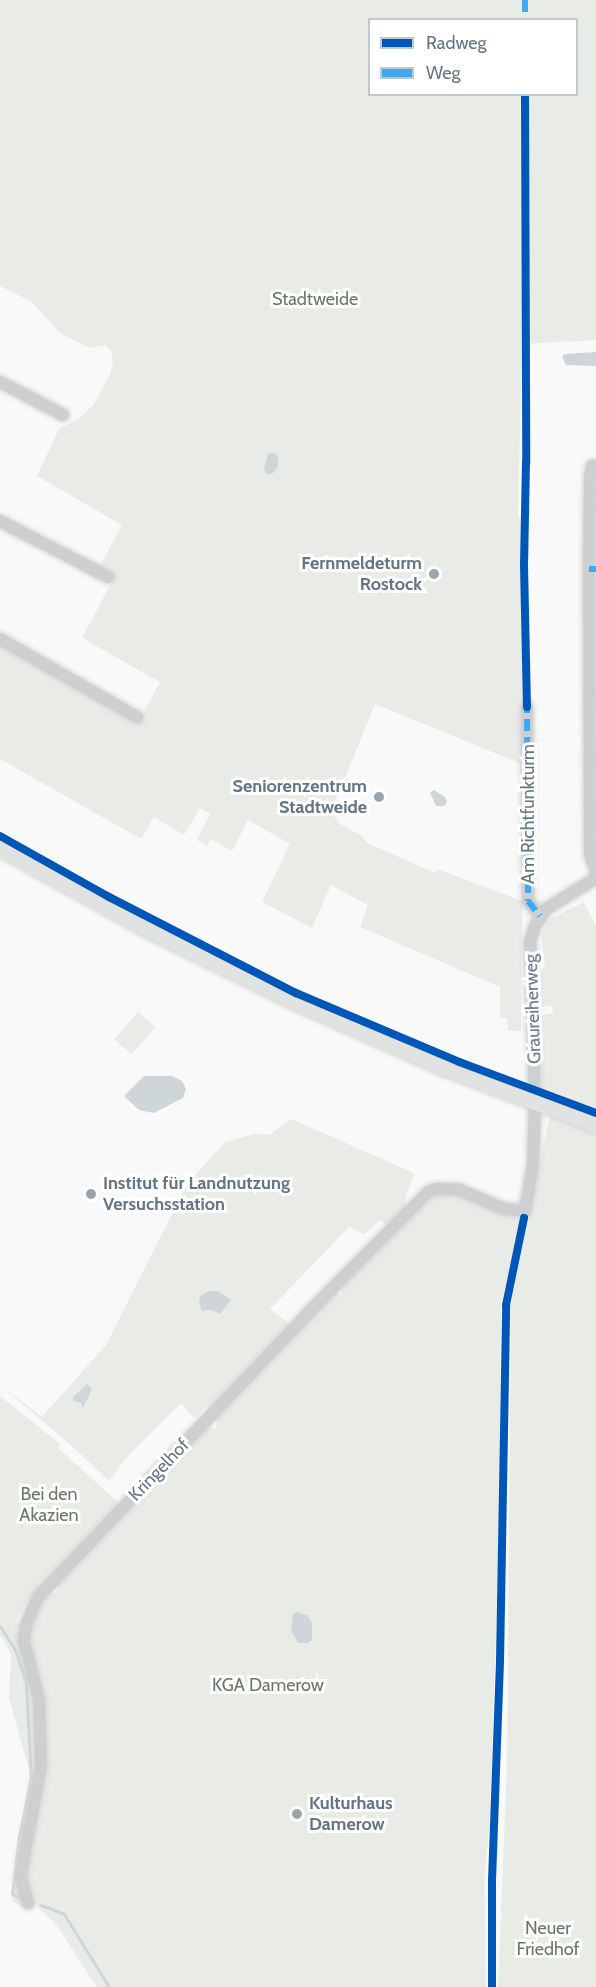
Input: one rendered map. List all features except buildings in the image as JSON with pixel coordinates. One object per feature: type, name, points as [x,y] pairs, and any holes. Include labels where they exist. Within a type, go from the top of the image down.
[{"type":"main road","points":[[0,848],[72,890],[284,997],[448,1069],[596,1125]]},
{"type":"street","points":[[0,382],[63,415]]},
{"type":"street","points":[[596,466],[592,466],[590,477],[593,569],[590,854],[596,871]]},
{"type":"street","points":[[0,521],[108,577]]},
{"type":"street","points":[[0,639],[137,717]]},
{"type":"street","name":"Am Richtfunkturm","points":[[527,707],[528,901],[540,916]]},
{"type":"street","points":[[540,916],[554,903],[596,878]]},
{"type":"street","name":"Graureiherweg","points":[[525,1211],[533,1164],[535,1100],[530,941],[540,916]]},
{"type":"street","name":"Kringelhof","points":[[28,1903],[21,1878],[22,1863],[41,1755],[39,1700],[24,1641],[26,1625],[38,1597],[300,1322],[428,1192],[436,1189],[460,1190],[504,1209],[525,1211]]},
{"type":"green space","name":"Stadtweide","points":[[0,0],[596,0],[596,340],[522,344],[518,516],[521,520],[524,765],[375,704],[331,812],[340,824],[362,836],[367,843],[435,873],[438,869],[522,901],[521,1031],[508,1031],[507,1018],[500,1018],[500,987],[360,927],[368,905],[331,885],[312,928],[262,902],[290,844],[248,820],[232,851],[211,839],[207,846],[197,840],[210,814],[200,808],[184,835],[154,817],[141,839],[0,759],[0,644],[138,723],[160,682],[82,638],[115,576],[99,568],[122,525],[37,476],[59,429],[80,418],[94,404],[110,375],[113,361],[111,351],[105,345],[90,348],[61,334],[32,302],[0,286]]},
{"type":"green space","name":"Neuer Friedhof","points":[[584,902],[596,926],[596,1987],[498,1987],[507,1764],[511,1304],[548,1124],[558,1097],[542,1090],[539,1016],[553,1013],[552,1006],[538,1007],[535,984],[545,964],[541,935],[550,919]]},
{"type":"green space","points":[[138,1012],[155,1027],[132,1054],[114,1039]]},
{"type":"green space","points":[[291,1119],[412,1172],[414,1176],[405,1198],[407,1207],[388,1227],[380,1220],[364,1234],[349,1227],[270,1309],[292,1326],[211,1410],[207,1406],[194,1418],[181,1403],[127,1457],[109,1481],[72,1446],[0,1385],[42,1417],[106,1345],[187,1184],[225,1142],[255,1134],[269,1135]]},
{"type":"green space","name":"KGA Damerow","points":[[440,1193],[464,1194],[521,1218],[501,1304],[499,1539],[490,1818],[485,1874],[486,1987],[97,1987],[55,1923],[33,1903],[24,1908],[12,1901],[19,1837],[31,1777],[9,1698],[11,1654],[0,1634],[0,1396],[60,1444],[59,1449],[117,1501],[117,1506],[34,1592],[14,1623],[21,1624],[36,1611],[49,1593],[55,1594],[59,1589],[57,1584],[207,1426],[214,1429],[217,1426],[217,1418],[335,1293],[341,1296],[343,1286],[371,1256],[374,1257],[424,1201]]},
{"type":"shaded area","points":[[596,352],[596,366],[566,365],[562,357],[564,354]]},
{"type":"shaded area","points":[[275,453],[278,457],[278,467],[272,474],[266,474],[264,468],[268,454]]},
{"type":"shaded area","points":[[434,790],[445,797],[447,802],[444,806],[436,806],[430,793]]},
{"type":"shaded area","points":[[144,1076],[172,1076],[182,1081],[186,1089],[183,1098],[154,1113],[139,1110],[124,1096]]},
{"type":"shaded area","points":[[209,1291],[218,1291],[231,1300],[220,1314],[211,1310],[202,1311],[199,1304],[200,1296]]},
{"type":"shaded area","points":[[87,1384],[92,1389],[83,1408],[81,1403],[73,1400],[74,1396]]},
{"type":"shaded area","points":[[296,1612],[307,1615],[312,1623],[312,1640],[308,1643],[298,1643],[291,1630],[293,1614]]},
{"type":"waterway","points":[[0,1626],[16,1652],[26,1683],[31,1777],[19,1837],[12,1894],[23,1899]]},
{"type":"waterway","points":[[41,1905],[64,1914],[109,1987]]},
{"type":"marked path","points":[[525,0],[525,18]]},
{"type":"marked path","points":[[589,569],[596,569]]},
{"type":"marked path","points":[[527,701],[528,901],[540,916]]},
{"type":"cycle path","points":[[525,96],[524,565],[527,707]]},
{"type":"cycle path","points":[[0,836],[109,897],[296,993],[459,1062],[596,1113]]},
{"type":"cycle path","points":[[492,1987],[492,1880],[500,1661],[506,1305],[524,1218]]},
{"type":"place","name":"Fernmeldeturm Rostock","points":[[434,574]]},
{"type":"place","name":"Seniorenzentrum Stadtweide","points":[[379,797]]},
{"type":"place","name":"Institut für Landnutzung Versuchsstation","points":[[91,1194]]},
{"type":"place","name":"Kulturhaus Damerow","points":[[297,1814]]},
{"type":"park label","name":"Bei den Akazien","points":[[49,1505]]}]
